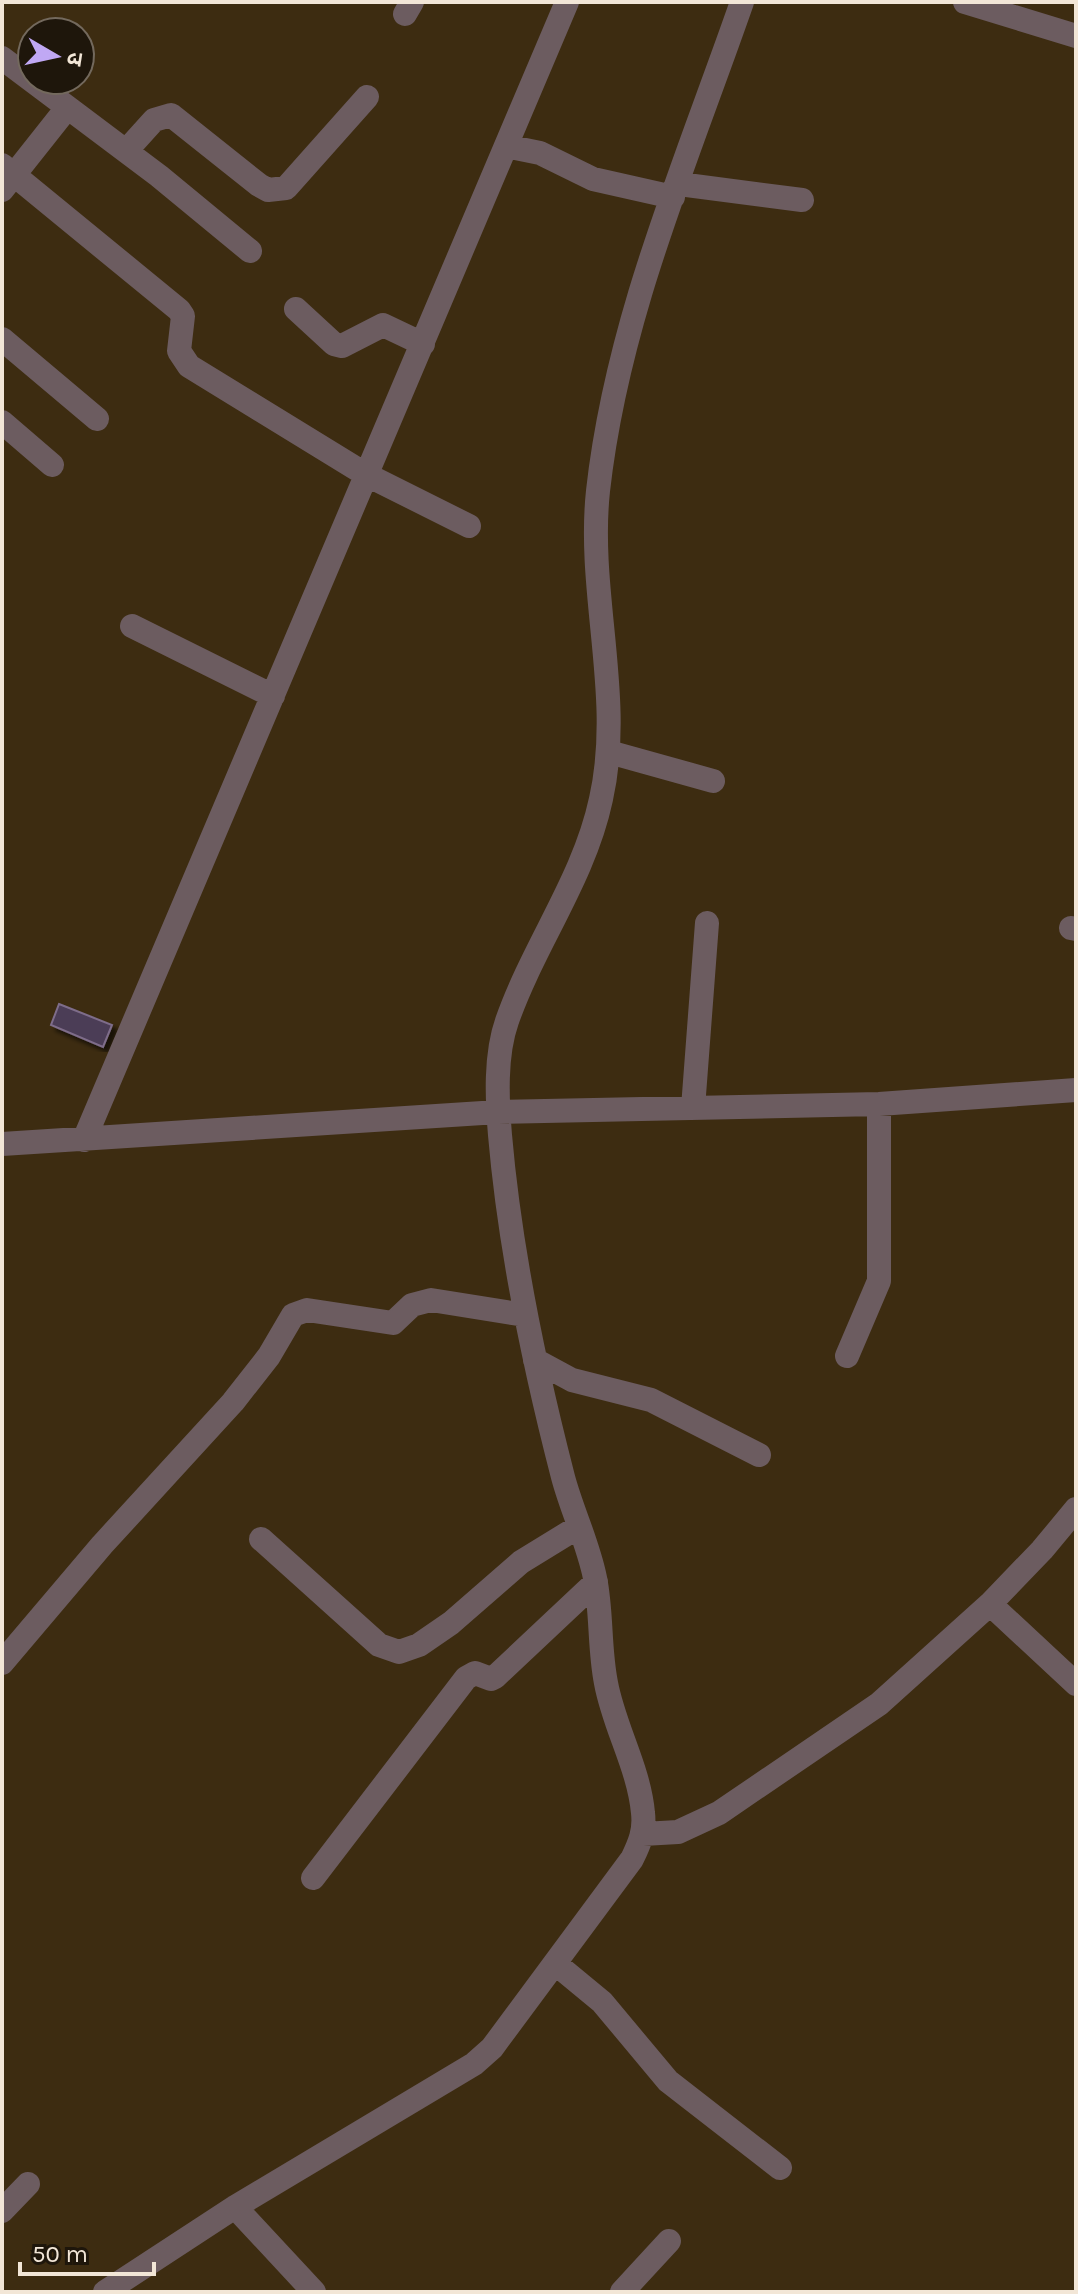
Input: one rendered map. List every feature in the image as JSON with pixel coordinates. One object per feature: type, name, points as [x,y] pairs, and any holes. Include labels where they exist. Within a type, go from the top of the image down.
[{"type":"street","points":[[84,1140],[567,2]]},
{"type":"street","points":[[105,2292],[235,2207],[474,2064],[504,2035],[632,1859],[643,1834],[642,1801],[613,1718],[605,1682],[596,1582],[578,1527],[525,1315],[509,1223],[498,1112],[506,1024],[583,860],[603,795],[609,752],[606,651],[598,563],[598,496],[607,427],[629,324],[742,2]]},
{"type":"street","points":[[965,2],[1076,36]]},
{"type":"street","points":[[2,58],[126,151],[250,251]]},
{"type":"street","points":[[126,151],[154,120],[171,115],[259,185],[276,191],[286,188],[367,97]]},
{"type":"street","points":[[67,108],[6,176],[179,310],[183,316],[179,351],[189,366],[365,474],[469,526]]},
{"type":"street","points":[[506,146],[540,153],[593,179],[676,191],[802,200]]},
{"type":"street","points":[[296,309],[334,344],[349,346],[383,325],[423,344]]},
{"type":"street","points":[[2,339],[97,419]]},
{"type":"street","points":[[2,422],[52,465]]},
{"type":"street","points":[[132,626],[273,696]]},
{"type":"street","points":[[609,752],[713,781]]},
{"type":"street","points":[[693,1108],[707,923]]},
{"type":"street","points":[[2,1144],[498,1112],[879,1104],[1076,1090]]},
{"type":"street","points":[[847,1356],[879,1281],[879,1104]]},
{"type":"street","points":[[2,1663],[102,1545],[233,1402],[269,1356],[293,1315],[307,1310],[393,1323],[412,1305],[431,1300],[525,1315]]},
{"type":"street","points":[[535,1360],[572,1380],[651,1400],[759,1455]]},
{"type":"street","points":[[643,1834],[678,1832],[741,1799],[879,1704],[990,1604],[1076,1509]]},
{"type":"street","points":[[261,1539],[379,1645],[399,1652],[419,1645],[451,1623],[521,1562],[578,1527]]},
{"type":"street","points":[[313,1878],[466,1678],[475,1673],[491,1679],[495,1677],[596,1582]]},
{"type":"street","points":[[990,1604],[1076,1684]]},
{"type":"street","points":[[556,1964],[602,2002],[668,2081],[780,2168]]},
{"type":"street","points":[[2,2211],[28,2184]]},
{"type":"street","points":[[235,2207],[314,2292]]},
{"type":"street","points":[[622,2292],[669,2241]]},
{"type":"building","points":[[59,1004],[112,1025],[103,1047],[51,1025]]}]
